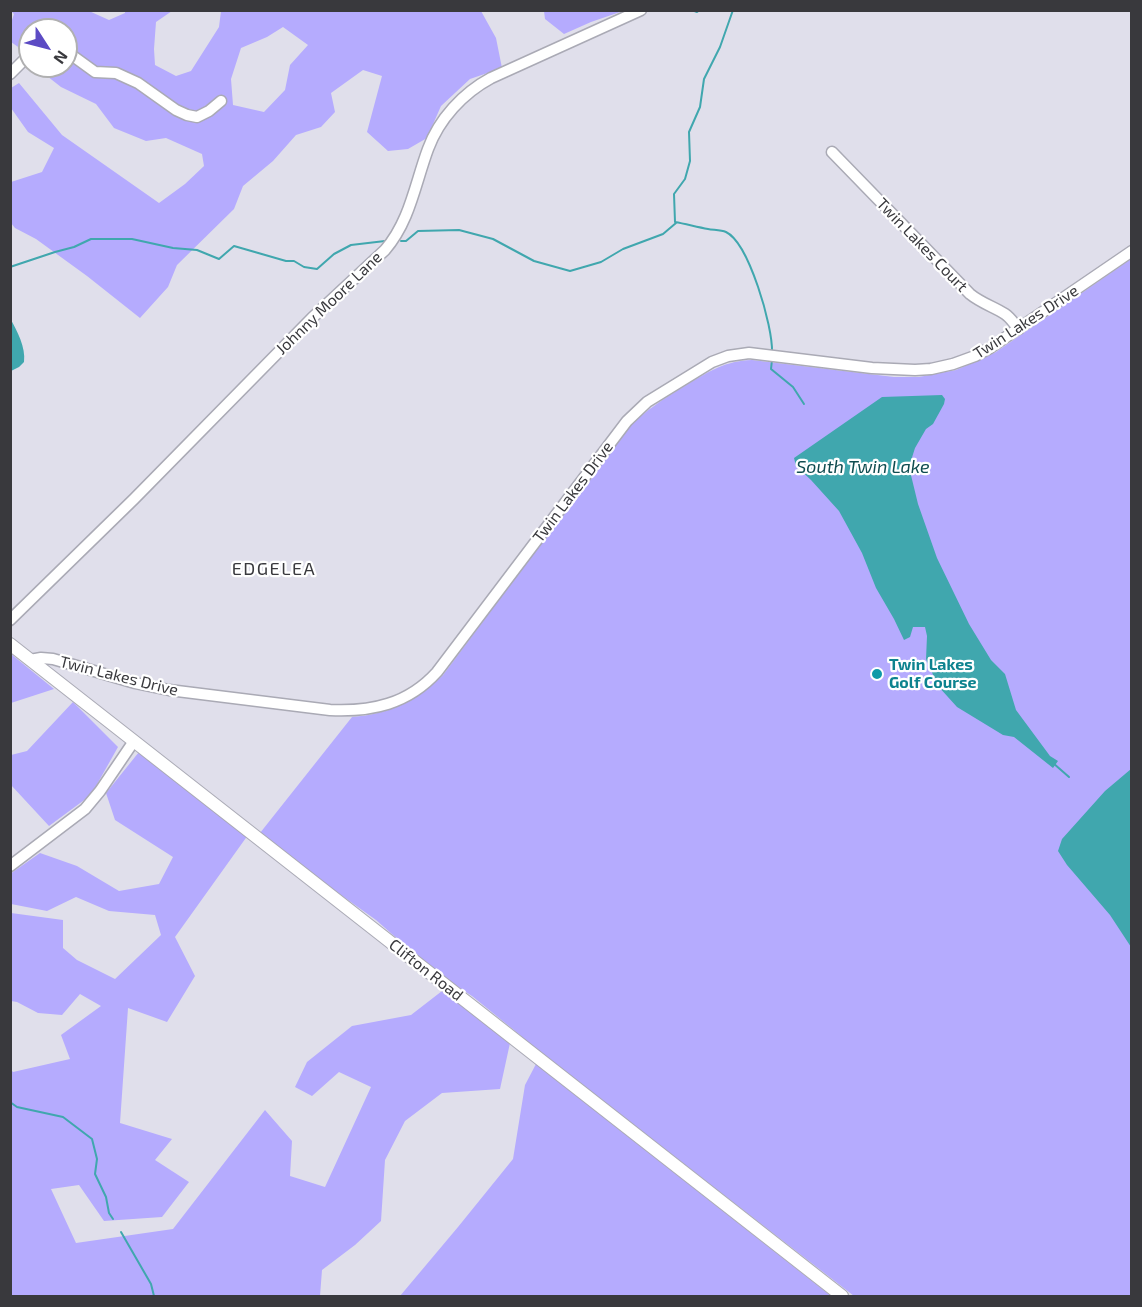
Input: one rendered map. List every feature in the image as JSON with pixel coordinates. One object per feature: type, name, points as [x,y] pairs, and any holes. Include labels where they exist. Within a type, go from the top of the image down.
[{"type":"main road","name":"Clifton Road","points":[[10,644],[842,1296]]},
{"type":"street","name":"Johnny Moore Lane","points":[[10,620],[134,499],[312,318],[385,250],[395,238],[408,212],[432,139],[446,117],[465,96],[491,78],[641,10]]},
{"type":"street","points":[[78,60],[95,72],[116,73],[138,83],[176,110],[187,115],[197,117],[221,101]]},
{"type":"street","name":"Twin Lakes Court","points":[[832,152],[970,294],[980,302],[1004,313],[1019,329]]},
{"type":"street","name":"Twin Lakes Drive","points":[[30,660],[53,659],[169,690],[330,710],[364,709],[400,700],[421,688],[437,672],[609,443],[647,402],[720,358],[737,355],[764,354],[872,368],[906,370],[931,369],[953,364],[990,348],[1131,251]]},
{"type":"street","points":[[10,866],[85,809],[134,741]]},
{"type":"shaded area","points":[[544,10],[623,11],[564,34],[545,19]]},
{"type":"shaded area","points":[[11,11],[89,11],[109,20],[125,11],[172,11],[156,22],[154,49],[155,65],[176,76],[191,71],[219,27],[221,11],[481,11],[496,38],[502,68],[470,79],[441,106],[427,138],[408,149],[388,151],[367,132],[382,76],[363,70],[331,93],[335,112],[321,127],[296,135],[273,161],[243,186],[234,209],[177,265],[168,287],[140,318],[87,276],[36,239],[15,228],[11,223],[11,182],[42,172],[54,148],[28,132],[11,108],[11,88],[19,83],[62,135],[159,203],[185,184],[204,166],[202,154],[166,138],[146,141],[114,128],[96,104],[61,87],[50,78],[78,78],[78,18],[18,18],[18,47],[11,42],[11,23],[14,14]],"holes":[[[283,27],[308,45],[290,65],[285,90],[264,112],[233,105],[231,79],[241,48]]]},
{"type":"shaded area","name":"Twin Lakes Golf Course","points":[[1131,259],[1131,1296],[854,1296],[528,1043],[472,996],[410,950],[376,920],[260,833],[352,717],[378,713],[402,705],[423,692],[443,675],[622,435],[661,401],[711,371],[742,361],[752,360],[894,377],[919,377],[956,370],[996,352]]},
{"type":"shaded area","points":[[11,654],[54,689],[11,703]]},
{"type":"shaded area","points":[[73,702],[118,747],[91,795],[49,826],[11,785],[11,755],[27,751]]},
{"type":"shaded area","points":[[139,752],[248,835],[175,937],[195,976],[167,1022],[128,1008],[120,1123],[172,1139],[155,1160],[189,1182],[162,1217],[104,1221],[79,1185],[51,1189],[76,1243],[173,1229],[265,1110],[292,1141],[290,1176],[325,1187],[371,1087],[339,1072],[312,1096],[295,1087],[307,1062],[352,1026],[411,1015],[442,991],[510,1043],[500,1089],[442,1093],[405,1121],[385,1160],[381,1221],[355,1245],[322,1270],[320,1296],[11,1296],[11,1070],[13,1072],[70,1059],[61,1035],[101,1006],[80,994],[62,1015],[38,1013],[11,1001],[11,913],[63,920],[63,948],[77,960],[115,979],[161,935],[155,915],[109,911],[76,897],[47,911],[11,904],[10,874],[40,853],[77,866],[119,891],[159,884],[173,857],[115,820],[106,793]]},
{"type":"shaded area","points":[[536,1064],[831,1296],[400,1296],[513,1159],[525,1085]]},
{"type":"water","points":[[10,318],[24,351],[24,362],[11,371]]},
{"type":"water","name":"South Twin Lake","points":[[942,395],[945,399],[944,404],[933,424],[926,429],[915,448],[909,467],[918,504],[937,558],[969,624],[991,660],[1005,674],[1016,710],[1050,756],[1058,761],[1053,768],[1014,737],[1003,735],[957,707],[938,686],[926,659],[925,627],[913,627],[910,637],[904,640],[839,511],[796,466],[794,458],[882,397]]},
{"type":"water","points":[[1131,769],[1131,947],[1110,915],[1067,865],[1058,851],[1062,839],[1105,791]]},
{"type":"waterway","points":[[692,10],[697,12],[700,10]]},
{"type":"waterway","points":[[733,10],[720,47],[704,79],[700,107],[689,132],[690,161],[685,179],[674,194],[675,222],[724,231],[735,239],[751,268],[758,287],[768,324],[772,352]]},
{"type":"waterway","points":[[401,241],[406,241],[418,231],[459,230],[493,239],[534,261],[570,271],[601,262],[623,249],[663,234],[676,223]]},
{"type":"waterway","points":[[10,267],[74,247],[91,239],[132,239],[173,248],[197,250],[219,259],[234,246],[317,269],[334,254],[351,245],[385,241]]},
{"type":"waterway","points":[[772,360],[771,369],[793,387],[804,404]]},
{"type":"waterway","points":[[1053,763],[1069,777]]},
{"type":"waterway","points":[[10,1102],[17,1107],[63,1117],[92,1139],[97,1159],[95,1174],[113,1219]]},
{"type":"waterway","points":[[121,1232],[151,1284],[154,1296]]},
{"type":"place","name":"Twin Lakes Golf Course","points":[[877,674]]},
{"type":"district","name":"EDGELEA","points":[[274,569]]}]
